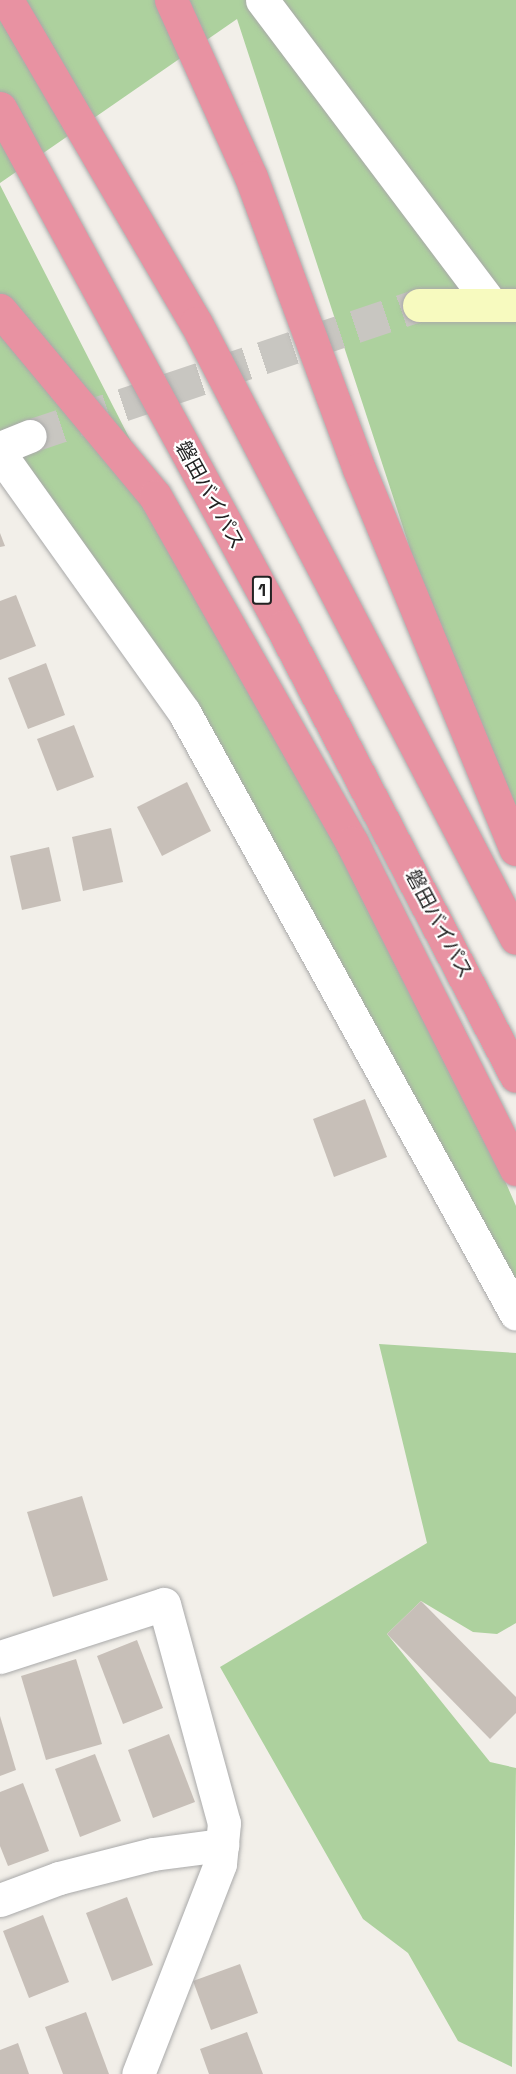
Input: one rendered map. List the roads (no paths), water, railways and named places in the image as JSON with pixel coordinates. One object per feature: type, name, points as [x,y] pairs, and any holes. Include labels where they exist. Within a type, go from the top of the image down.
[{"type":"highway","points":[[7,0],[196,323],[516,938]]},
{"type":"highway","points":[[171,0],[251,177],[359,469],[516,849]]},
{"type":"highway","name":"磐田バイパス","points":[[0,108],[282,627],[516,1076]]},
{"type":"highway","points":[[0,310],[155,496],[352,843],[516,1169]]},
{"type":"street","points":[[262,0],[503,305]]},
{"type":"street","points":[[419,305],[503,305]]},
{"type":"street","points":[[0,448],[30,436]]},
{"type":"street","points":[[0,454],[184,712],[516,1314]]},
{"type":"street","points":[[0,1657],[164,1604],[224,1822],[220,1864],[138,2074]]},
{"type":"street","points":[[0,1900],[58,1878],[153,1854],[222,1845]]},
{"type":"street","points":[[151,2042],[161,2074]]},
{"type":"tunnel","points":[[30,436],[419,305]]}]
